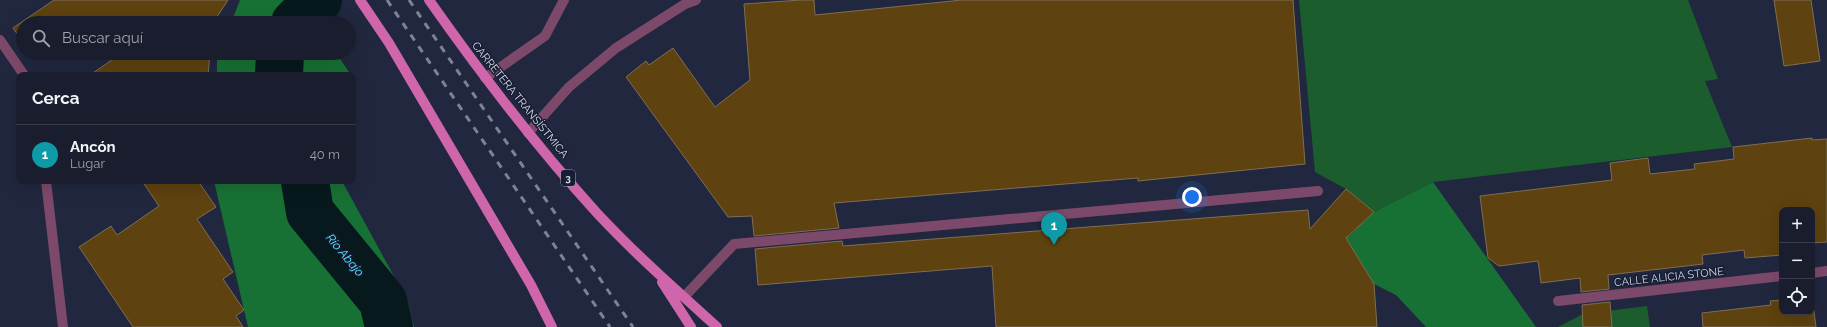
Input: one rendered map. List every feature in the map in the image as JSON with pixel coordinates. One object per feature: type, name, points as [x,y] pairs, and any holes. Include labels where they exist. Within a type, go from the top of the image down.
[{"type":"main road","points":[[360,0],[389,43],[531,285],[552,327]]},
{"type":"main road","name":"CARRETERA TRANSÍSTMICA","points":[[429,0],[485,78],[528,133],[596,212],[655,270],[717,327]]},
{"type":"main road","points":[[655,270],[691,327]]},
{"type":"street","points":[[485,78],[544,36],[564,0]]},
{"type":"street","points":[[528,133],[569,87],[616,48],[685,4],[696,0]]},
{"type":"street","points":[[0,40],[22,72]]},
{"type":"street","points":[[46,184],[63,327]]},
{"type":"street","points":[[684,297],[734,244],[1318,191]]},
{"type":"street","points":[[1815,273],[1827,271]]},
{"type":"street","name":"CALLE ALICIA STONE","points":[[1558,301],[1779,276]]},
{"type":"green space","points":[[240,0],[302,0],[312,16],[234,16]]},
{"type":"green space","points":[[1299,0],[1688,0],[1718,79],[1705,81],[1732,147],[1433,182],[1374,212],[1346,189],[1315,172]]},
{"type":"green space","points":[[217,60],[341,60],[349,72],[217,72]]},
{"type":"green space","points":[[1433,182],[1536,327],[1426,327],[1396,295],[1374,284],[1345,236],[1349,236],[1374,212]]},
{"type":"green space","points":[[215,184],[344,184],[408,302],[414,327],[248,327]]},
{"type":"green space","points":[[1647,306],[1650,327],[1558,327],[1583,314]]},
{"type":"building","points":[[54,0],[228,0],[218,16],[31,16]]},
{"type":"building","points":[[814,0],[815,15],[962,0],[1293,0],[1305,164],[1138,181],[1138,178],[834,203],[839,228],[754,236],[752,216],[728,217],[626,77],[646,61],[649,65],[673,48],[715,107],[750,80],[744,4]]},
{"type":"building","points":[[1774,0],[1811,0],[1820,61],[1784,66]]},
{"type":"building","points":[[112,60],[209,60],[208,72],[94,72]]},
{"type":"building","points":[[1812,138],[1812,140],[1827,139],[1827,242],[1815,243],[1815,207],[1779,207],[1779,255],[1745,258],[1744,250],[1702,255],[1703,264],[1608,275],[1609,289],[1581,292],[1580,278],[1541,283],[1538,261],[1499,266],[1488,258],[1480,196],[1612,180],[1610,163],[1648,158],[1650,174],[1695,169],[1694,164],[1734,159],[1733,147]]},
{"type":"building","points":[[144,184],[200,184],[216,207],[197,219],[233,272],[223,279],[244,310],[236,316],[243,327],[133,327],[79,247],[111,226],[117,235],[159,206]]},
{"type":"building","points":[[1346,189],[1374,212],[1346,238],[1374,284],[1377,327],[996,327],[992,266],[758,285],[755,249],[842,241],[843,246],[1308,210],[1310,229]]},
{"type":"building","points":[[1779,300],[1779,315],[1814,315],[1816,327],[1703,327],[1702,313],[1771,305],[1770,301]]},
{"type":"building","points":[[1610,302],[1612,327],[1583,327],[1582,305]]},
{"type":"waterway","name":"Río Abajo","points":[[302,16],[318,0]]},
{"type":"waterway","name":"Río Abajo","points":[[279,72],[280,60]]},
{"type":"waterway","name":"Río Abajo","points":[[305,184],[310,212],[383,301],[389,327]]},
{"type":"railway","points":[[387,0],[610,327]]},
{"type":"railway","points":[[409,0],[633,327]]},
{"type":"place","name":"Ancón","points":[[1054,245]]}]
